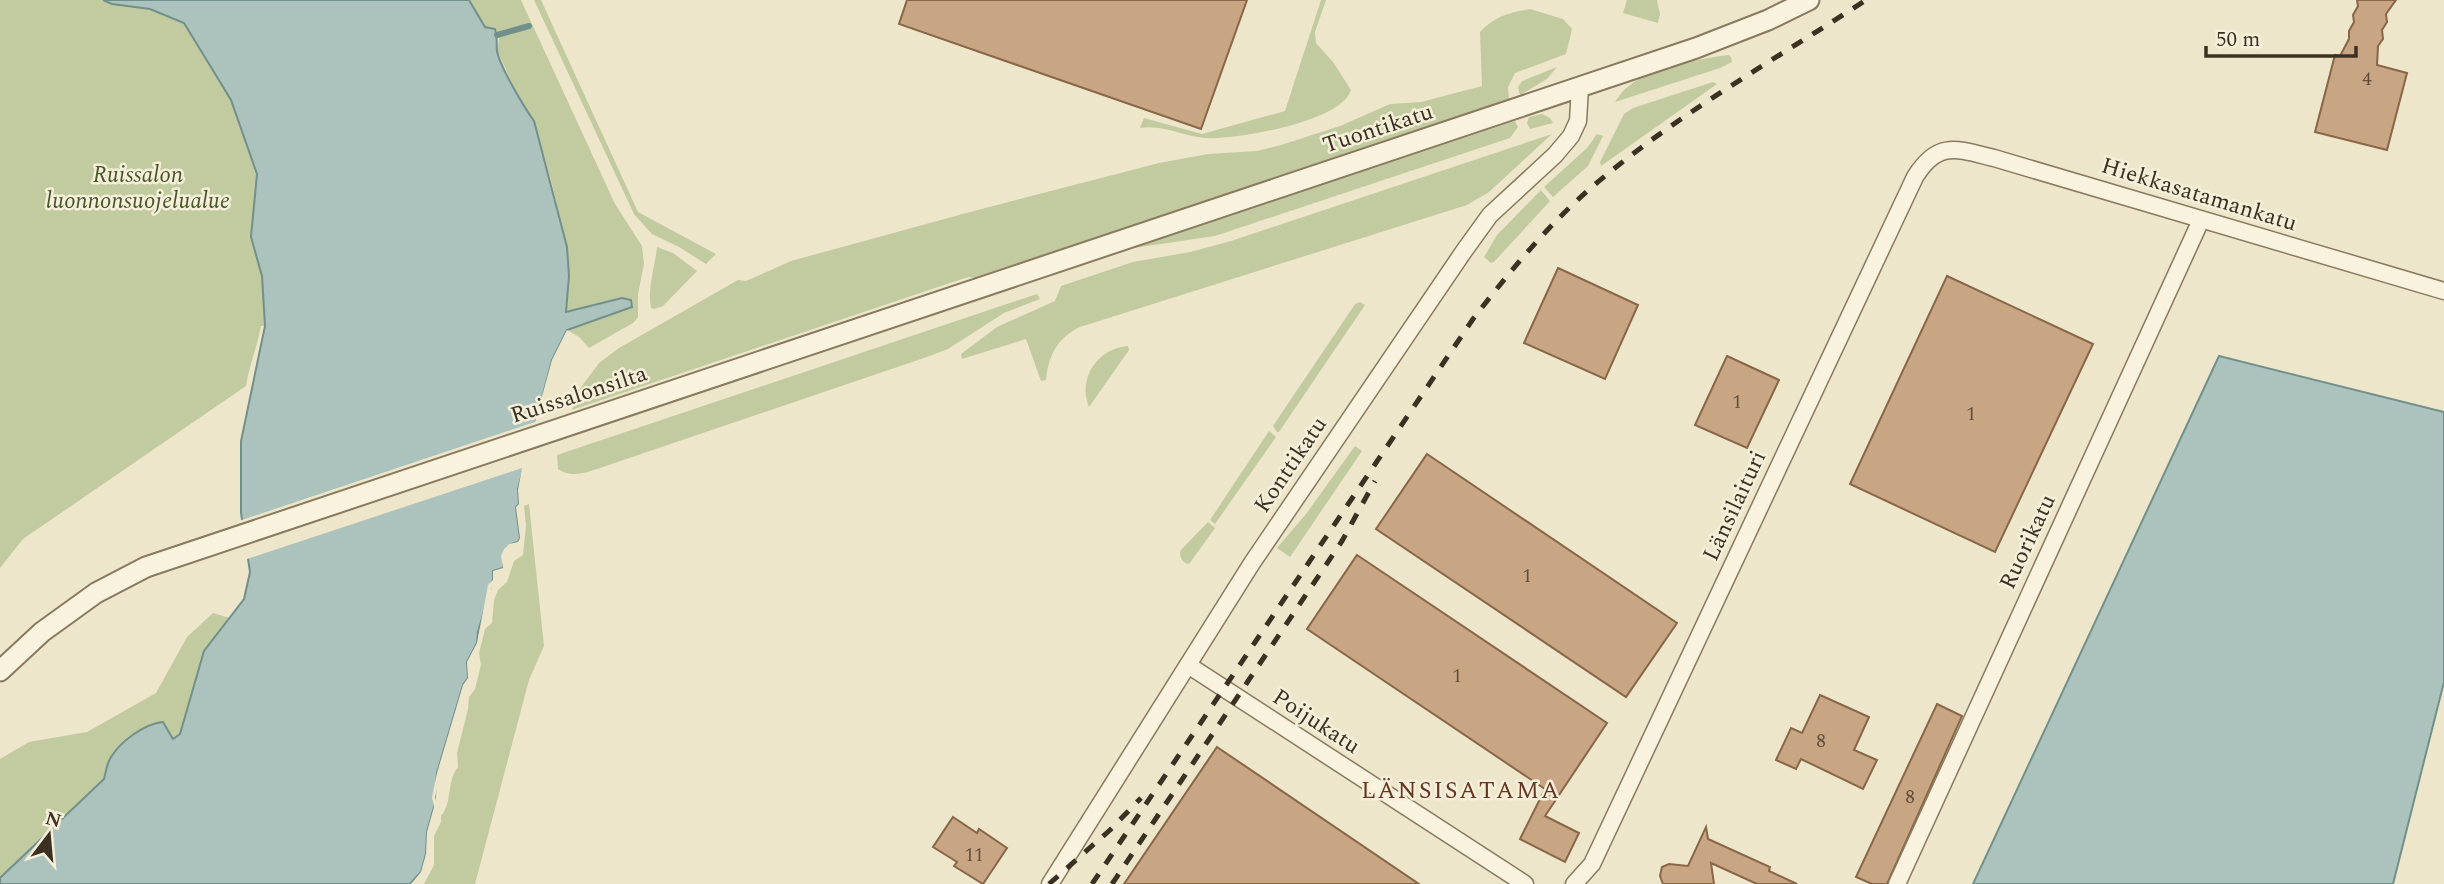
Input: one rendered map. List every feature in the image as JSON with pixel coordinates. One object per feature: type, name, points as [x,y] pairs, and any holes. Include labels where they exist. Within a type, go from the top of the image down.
[{"type":"street","name":"Tuontikatu","points":[[958,295],[1580,87],[1735,33],[1809,0]]},
{"type":"street","name":"Konttikatu","points":[[1049,884],[1252,563],[1471,242],[1490,215],[1555,155],[1571,136],[1578,121],[1580,87]]},
{"type":"street","name":"Hiekkasatamankatu","points":[[1941,151],[1957,149],[1994,158],[2444,291]]},
{"type":"street","name":"Länsilaituri","points":[[1574,884],[1592,864],[1916,177],[1923,164],[1941,151]]},
{"type":"street","name":"Ruorikatu","points":[[1897,884],[2201,220]]},
{"type":"street","name":"Ruissalonsilta","points":[[0,671],[42,632],[96,593],[146,567],[958,295]]},
{"type":"street","name":"Poijukatu","points":[[1188,665],[1525,884]]},
{"type":"green space","name":"Ruissalon luonnonsuojelualue","points":[[0,0],[195,0],[292,186],[257,257],[262,276],[265,326],[261,326],[246,386],[23,539],[0,568]]},
{"type":"green space","points":[[469,0],[521,0],[615,204],[642,246],[644,264],[638,294],[638,317],[633,323],[589,348],[579,337],[567,330],[586,322],[587,307],[566,312],[569,276],[567,247],[534,121],[521,103],[497,50],[499,39],[495,29],[485,28]]},
{"type":"green space","points":[[534,0],[541,0],[638,212],[716,254],[706,264],[652,234],[634,214]]},
{"type":"green space","points":[[1321,0],[1326,0],[1315,32],[1316,43],[1333,62],[1351,90],[1343,101],[1329,111],[1286,127],[1220,138],[1140,128],[1144,118],[1202,134],[1285,111]]},
{"type":"green space","points":[[1627,0],[1657,0],[1660,14],[1658,23],[1623,13]]},
{"type":"green space","points":[[1530,9],[1563,19],[1572,29],[1566,54],[1515,73],[1508,87],[1509,99],[572,410],[579,390],[599,363],[619,348],[738,280],[746,281],[791,261],[970,212],[1159,163],[1208,154],[1257,151],[1340,126],[1390,104],[1421,102],[1482,86],[1480,32],[1490,22],[1502,16]]},
{"type":"green space","points":[[1728,55],[1732,62],[1720,68],[1615,102],[1628,87],[1650,74]]},
{"type":"green space","points":[[1557,67],[1547,79],[1520,95],[1518,87],[1522,81]]},
{"type":"green space","points":[[1713,82],[1717,84],[1601,166],[1600,162],[1624,114],[1633,108]]},
{"type":"green space","points":[[1542,114],[1553,123],[1530,129],[1527,123],[1529,117]]},
{"type":"green space","points":[[1515,121],[1518,127],[1510,138],[1215,236],[1127,249]]},
{"type":"green space","points":[[1552,134],[1489,192],[1467,205],[1080,327],[1066,336],[1056,348],[1049,363],[1046,380],[1041,381],[1026,339],[962,359],[961,354],[997,327],[1055,301],[1061,286],[1133,262],[1190,252],[1231,241]]},
{"type":"green space","points":[[1597,134],[1603,136],[1588,166],[1553,197],[1544,187],[1587,148]]},
{"type":"green space","points":[[1541,190],[1550,201],[1491,263],[1484,257],[1497,235]]},
{"type":"green space","points":[[657,247],[673,253],[697,271],[663,306],[654,309],[651,308],[650,294]]},
{"type":"green space","points":[[1037,294],[1040,299],[1004,313],[948,349],[924,358],[592,471],[573,474],[558,469],[557,455]]},
{"type":"green space","points":[[1360,302],[1365,305],[1277,432],[1273,426],[1355,304]]},
{"type":"green space","points":[[1128,346],[1129,350],[1089,407],[1086,386],[1093,366],[1108,352]]},
{"type":"green space","points":[[1269,431],[1276,437],[1215,524],[1210,520]]},
{"type":"green space","points":[[1355,446],[1362,451],[1290,557],[1277,548],[1306,514]]},
{"type":"green space","points":[[529,504],[544,646],[529,680],[475,884],[424,884],[434,865],[434,836],[458,767],[457,753],[469,697],[475,689],[481,665],[479,653],[485,629],[492,623],[494,600],[498,590],[507,582],[514,561],[523,555],[526,525],[524,506]]},
{"type":"green space","points":[[1208,522],[1215,528],[1189,564],[1185,563],[1180,551]]},
{"type":"green space","points":[[213,613],[230,618],[204,651],[180,734],[173,739],[163,722],[149,726],[128,740],[110,759],[104,779],[0,878],[0,759],[29,742],[87,732],[156,693],[187,637]]},
{"type":"water","points":[[103,0],[469,0],[485,27],[495,29],[497,51],[503,67],[534,121],[567,247],[569,276],[566,312],[622,298],[631,300],[632,307],[567,330],[552,360],[518,489],[519,504],[516,507],[520,538],[506,548],[503,568],[493,571],[477,643],[467,662],[468,678],[463,685],[437,773],[426,854],[421,872],[410,884],[0,884],[0,878],[104,779],[110,759],[127,739],[148,726],[163,722],[173,739],[180,734],[204,651],[244,599],[250,572],[241,513],[241,441],[265,326],[262,276],[251,237],[257,174],[231,100],[184,23],[150,9],[112,4]]},
{"type":"water","points":[[2219,356],[2444,412],[2444,682],[2393,884],[1973,884]]},
{"type":"pier","points":[[567,330],[571,332],[555,362],[521,490],[523,539],[520,545],[507,551],[506,570],[496,575],[496,582],[492,587],[480,644],[471,663],[471,679],[466,686],[435,797],[438,808],[430,832],[429,855],[424,873],[411,884],[421,872],[426,854],[437,773],[463,685],[468,678],[467,662],[477,643],[488,585],[493,580],[493,571],[503,568],[501,556],[504,549],[509,544],[518,542],[520,538],[516,507],[519,504],[518,490],[522,468],[244,560],[239,521],[535,422],[552,360]]},
{"type":"building","points":[[907,0],[1247,0],[1201,129],[899,24]]},
{"type":"building","points":[[2357,0],[2396,0],[2386,14],[2387,22],[2382,30],[2383,39],[2378,46],[2377,65],[2407,73],[2387,150],[2315,132],[2335,55],[2340,56],[2349,39],[2349,31],[2354,22],[2353,15],[2358,6]]},
{"type":"building","points":[[1558,268],[1638,305],[1605,379],[1524,343]]},
{"type":"building","points":[[1947,276],[2093,344],[1995,552],[1850,484]]},
{"type":"building","points":[[1727,356],[1779,380],[1747,448],[1695,425]]},
{"type":"building","points":[[1427,454],[1677,623],[1626,697],[1376,529]]},
{"type":"building","points":[[1357,555],[1607,723],[1545,816],[1579,833],[1565,862],[1520,839],[1545,789],[1307,629]]},
{"type":"building","points":[[1820,695],[1869,717],[1854,750],[1877,760],[1863,789],[1801,759],[1796,769],[1776,760],[1791,728],[1802,733]]},
{"type":"building","points":[[1937,704],[1962,716],[1887,884],[1872,884],[1856,877]]},
{"type":"building","points":[[1217,747],[1419,884],[1124,884]]},
{"type":"building","points":[[953,817],[977,833],[979,829],[1007,848],[983,884],[954,866],[957,862],[933,847]]},
{"type":"building","points":[[1706,827],[1708,839],[1770,867],[1769,871],[1797,884],[1757,884],[1711,863],[1714,884],[1663,884],[1660,876],[1662,867],[1669,864],[1688,866]]},
{"type":"waterway","points":[[497,35],[529,26]]},
{"type":"railway","points":[[1092,884],[1473,319],[1520,260],[1572,205],[1640,149],[1703,104],[1866,0]]},
{"type":"railway","points":[[1112,884],[1342,541],[1375,481]]},
{"type":"railway","points":[[1049,884],[1110,830],[1141,798]]},
{"type":"district","name":"LÄNSISATAMA","points":[[1461,791]]}]
